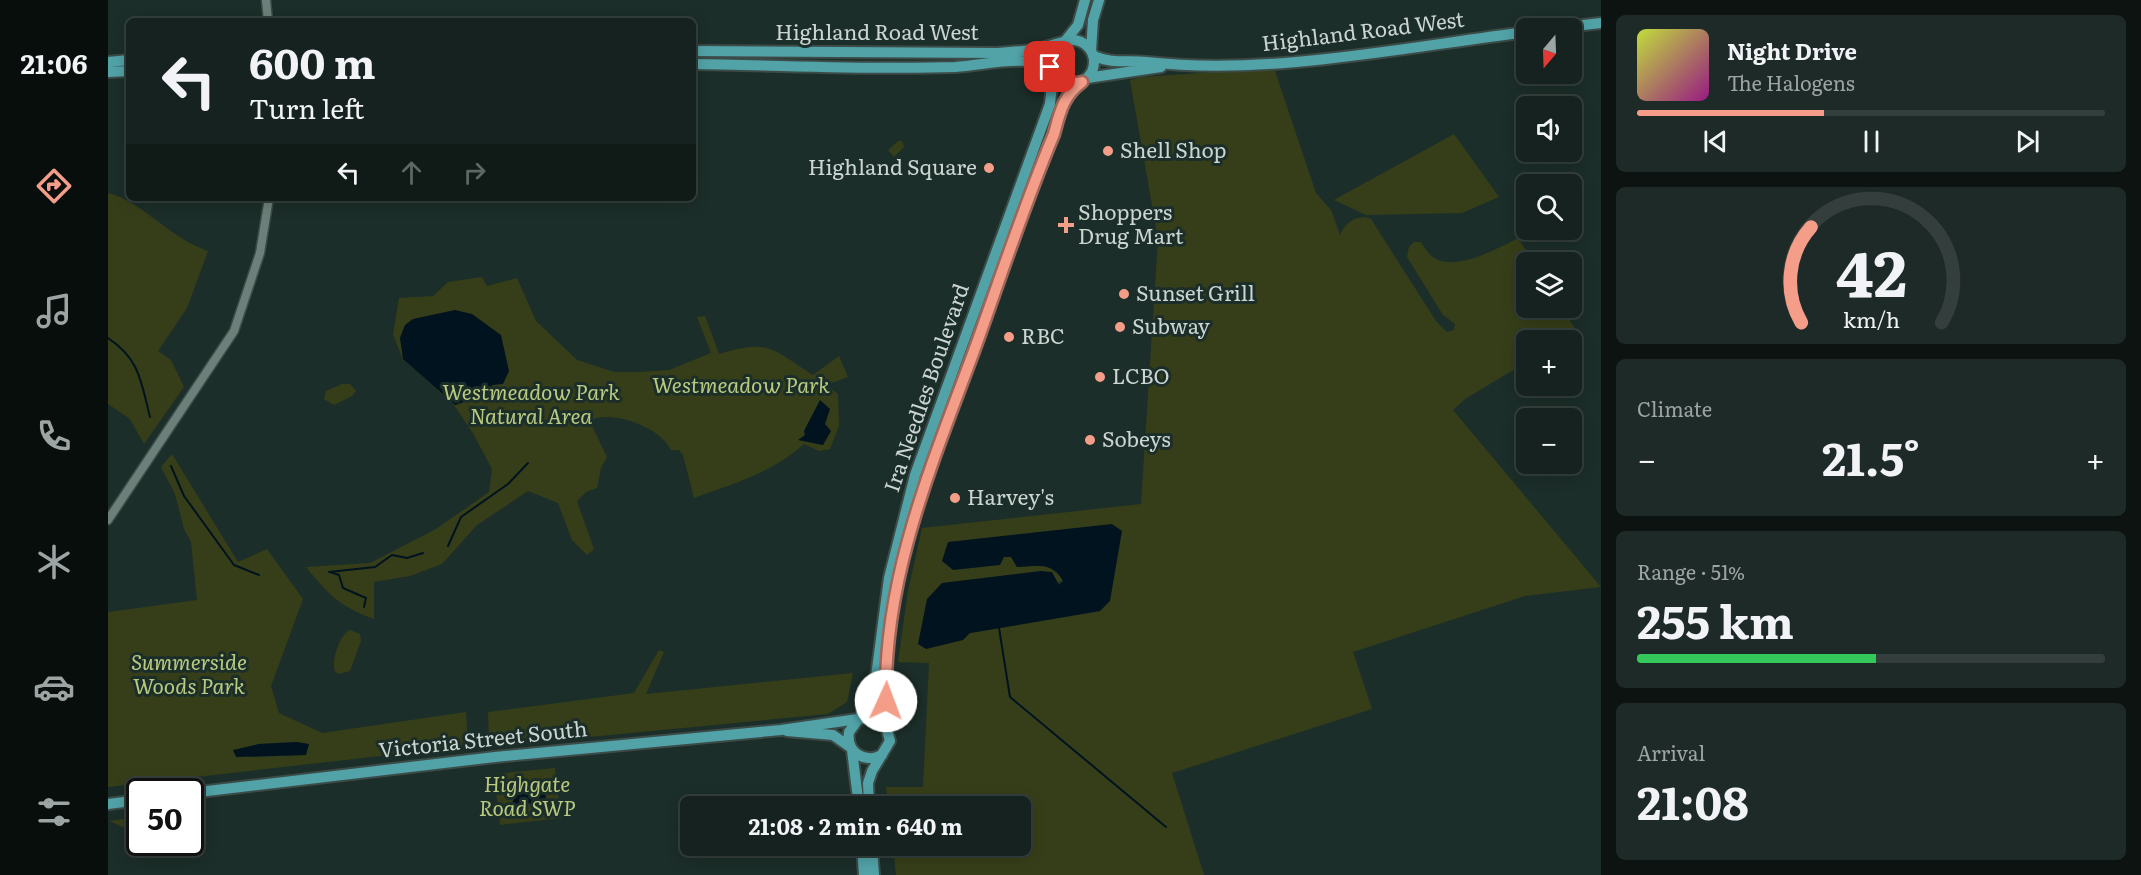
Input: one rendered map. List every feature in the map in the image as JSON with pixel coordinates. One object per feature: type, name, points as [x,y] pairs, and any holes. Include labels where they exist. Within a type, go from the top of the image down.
[{"type":"main road","points":[[1085,0],[1078,25],[1051,54],[1052,70],[1065,83],[1084,80],[1092,71],[1093,20],[1099,0]]},
{"type":"main road","points":[[1582,25],[1601,23]]},
{"type":"main road","name":"Highland Road West","points":[[1084,80],[1167,66],[1271,64],[1516,33]]},
{"type":"main road","points":[[1063,41],[1085,43],[1092,53]]},
{"type":"main road","name":"Highland Road West","points":[[696,51],[998,54],[1035,50],[1063,41]]},
{"type":"main road","name":"Highland Road West","points":[[1092,53],[1115,63],[1145,62],[1167,66]]},
{"type":"main road","points":[[108,62],[126,60]]},
{"type":"main road","name":"Highland Road West","points":[[696,64],[955,67],[1021,60],[1033,61],[1052,70]]},
{"type":"main road","name":"Ira Needles Boulevard","points":[[858,720],[874,692],[889,579],[915,475],[1050,104],[1052,70]]},
{"type":"main road","points":[[108,72],[126,71]]},
{"type":"main road","name":"Ira Needles Boulevard","points":[[888,727],[886,694],[891,628],[913,521],[932,459],[1054,134],[1062,104],[1069,92],[1084,80]]},
{"type":"main road","points":[[858,796],[849,732],[858,720],[875,717],[888,727],[891,741],[868,783],[869,796]]},
{"type":"main road","name":"Victoria Street South","points":[[204,791],[495,757],[781,730],[802,725],[858,720]]},
{"type":"main road","name":"Victoria Street South","points":[[781,730],[833,735],[851,748]]},
{"type":"main road","points":[[851,748],[867,759],[882,754]]},
{"type":"main road","points":[[108,804],[126,802]]},
{"type":"main road","points":[[863,856],[864,875]]},
{"type":"main road","points":[[873,856],[874,875]]},
{"type":"street","points":[[266,0],[268,18]]},
{"type":"street","points":[[108,520],[234,331],[260,253],[269,201]]},
{"type":"green space","points":[[1274,68],[1316,193],[1331,210],[1340,235],[1352,221],[1361,217],[1371,219],[1436,321],[1447,332],[1454,330],[1455,324],[1443,315],[1407,257],[1409,247],[1414,242],[1421,242],[1433,257],[1452,262],[1464,261],[1516,239],[1519,240],[1527,252],[1516,252],[1516,318],[1568,318],[1576,330],[1516,330],[1516,369],[1465,399],[1453,410],[1601,587],[1525,596],[1353,652],[1372,709],[1172,773],[1204,875],[896,875],[894,856],[1031,856],[1031,796],[887,796],[886,787],[923,787],[929,663],[898,662],[908,591],[922,528],[1141,504],[1158,239],[1130,80],[1142,77]],"holes":[[[1122,531],[1100,611],[970,633],[1063,580],[1059,574],[1049,568],[1043,566],[1017,567],[1011,557],[1004,557]]]},
{"type":"green space","points":[[1454,134],[1499,197],[1462,213],[1366,215],[1334,200]]},
{"type":"green space","points":[[898,141],[902,141],[904,147],[894,157],[888,150]]},
{"type":"green space","points":[[108,193],[120,197],[181,238],[208,251],[187,308],[158,351],[171,360],[184,387],[144,444],[130,419],[108,404]]},
{"type":"green space","name":"Westmeadow Park Natural Area","points":[[482,277],[487,286],[517,278],[536,321],[577,360],[614,372],[669,370],[711,353],[697,317],[705,316],[719,354],[749,347],[769,349],[788,358],[813,375],[839,356],[848,377],[826,385],[838,394],[839,426],[830,449],[819,451],[804,444],[779,463],[765,470],[694,498],[683,455],[679,450],[671,450],[658,435],[637,423],[614,417],[594,419],[592,426],[607,457],[601,468],[597,488],[586,492],[577,501],[594,549],[587,555],[572,540],[558,503],[528,491],[477,525],[442,564],[410,576],[374,582],[374,619],[352,610],[321,585],[306,567],[370,563],[436,529],[489,492],[492,469],[474,435],[454,405],[403,359],[393,335],[399,298],[433,296],[448,282]],"holes":[[[821,401],[824,425],[823,445],[799,440],[805,435],[804,431]]]},
{"type":"green space","points":[[342,384],[350,384],[356,391],[352,396],[334,405],[324,399],[326,391]]},
{"type":"green space","name":"Summerside Woods Park","points":[[172,454],[238,562],[267,549],[303,599],[271,686],[279,713],[322,733],[466,712],[468,746],[187,778],[126,778],[126,785],[108,787],[108,612],[197,600],[191,542],[184,529],[175,494],[161,467]],"holes":[[[297,742],[306,755],[251,757],[233,751],[259,744]]]},
{"type":"green space","points":[[350,630],[360,634],[361,641],[350,671],[339,674],[334,667],[335,655],[346,632]]},
{"type":"green space","points":[[659,650],[664,652],[646,694],[853,673],[847,702],[828,714],[496,746],[489,740],[488,712],[634,693]]},
{"type":"green space","name":"Highgate Road SWP","points":[[555,768],[561,818],[500,825],[494,774]]},
{"type":"green space","points":[[126,819],[126,828],[109,821]]},
{"type":"water","points":[[455,310],[472,314],[501,335],[509,371],[503,384],[493,385],[479,397],[455,405],[403,359],[400,338],[405,325],[413,319]]},
{"type":"water","points":[[820,400],[830,409],[825,424],[831,431],[823,445],[798,440],[805,435],[804,431]]},
{"type":"water","points":[[1112,524],[1122,531],[1110,601],[1100,611],[970,633],[963,640],[926,649],[918,644],[927,599],[942,583],[1041,571],[1052,572],[1059,585],[1063,581],[1054,570],[1043,566],[1017,567],[1011,557],[1004,557],[1000,565],[953,570],[942,561],[948,542]]},
{"type":"water","points":[[297,742],[309,744],[306,755],[236,757],[233,750],[259,744]]},
{"type":"water","points":[[540,786],[546,796],[543,803],[522,804],[511,810],[514,798],[519,791]]},
{"type":"waterway","points":[[108,338],[127,354],[138,372],[150,417]]},
{"type":"waterway","points":[[448,546],[461,517],[508,484],[528,463]]},
{"type":"waterway","points":[[171,466],[184,496],[234,565],[259,575]]},
{"type":"waterway","points":[[329,572],[375,567],[392,555],[407,558],[423,553]]},
{"type":"waterway","points":[[330,572],[339,575],[343,588],[366,598],[364,607]]},
{"type":"waterway","points":[[999,628],[1010,697],[1166,827]]},
{"type":"place","name":"Shell Shop","points":[[1108,151]]},
{"type":"place","name":"Highland Square","points":[[989,168]]},
{"type":"place","name":"Shoppers Drug Mart","points":[[1066,225]]},
{"type":"place","name":"Sunset Grill","points":[[1124,294]]},
{"type":"place","name":"Subway","points":[[1120,327]]},
{"type":"place","name":"RBC","points":[[1009,337]]},
{"type":"place","name":"LCBO","points":[[1100,377]]},
{"type":"place","name":"Sobeys","points":[[1090,440]]},
{"type":"place","name":"Harvey's","points":[[955,498]]},
{"type":"route","points":[[886,701],[887,660],[898,585],[913,521],[932,459],[1054,134],[1062,104],[1069,92],[1082,82],[1065,83],[1058,79],[1050,67]]},
{"type":"park label","name":"Westmeadow Park","points":[[741,386]]}]
